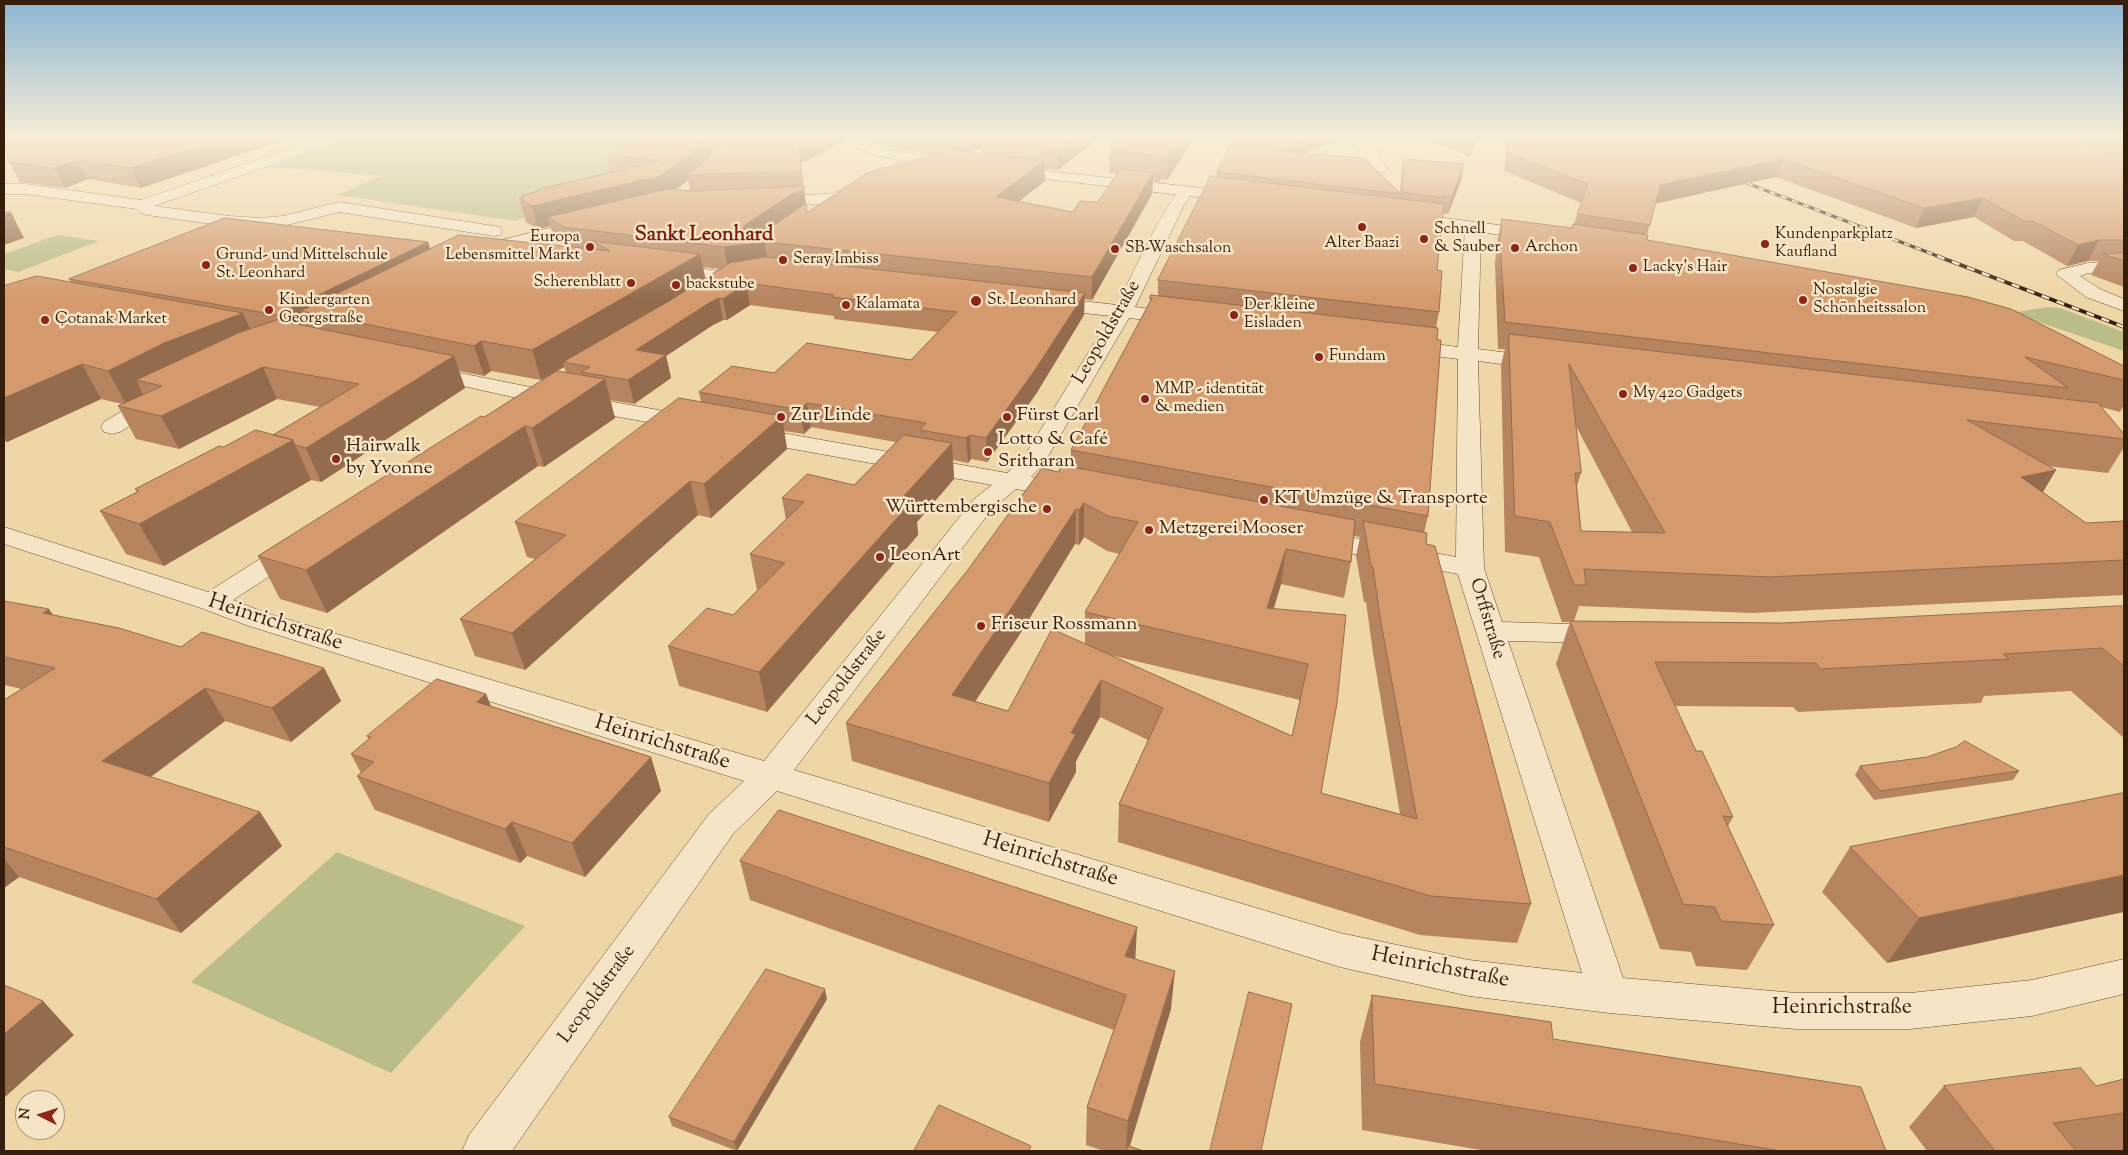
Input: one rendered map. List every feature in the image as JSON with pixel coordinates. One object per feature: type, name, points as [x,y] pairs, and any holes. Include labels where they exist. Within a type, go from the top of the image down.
[{"type":"street","points":[[39,191],[142,205],[183,191]]},
{"type":"street","points":[[751,202],[830,199],[857,191]]},
{"type":"street","points":[[1186,191],[1254,199]]},
{"type":"street","name":"Leopoldstraße","points":[[485,1151],[722,824],[770,777],[984,504],[1031,465],[1124,311],[1176,204],[1186,191]]},
{"type":"street","points":[[817,215],[824,212],[830,199]]},
{"type":"street","points":[[142,205],[148,210],[256,223],[277,221],[339,207],[495,239],[535,252]]},
{"type":"street","points":[[1387,216],[1550,237]]},
{"type":"street","points":[[460,256],[495,239],[607,219]]},
{"type":"street","name":"Orffstraße","points":[[1472,226],[1468,354],[1470,568],[1609,995]]},
{"type":"street","points":[[651,267],[728,277],[768,271]]},
{"type":"street","points":[[2124,268],[2088,268],[2064,274],[2093,292],[2124,305]]},
{"type":"street","points":[[705,292],[728,277]]},
{"type":"street","points":[[1028,300],[1203,321]]},
{"type":"street","points":[[1389,344],[1557,365]]},
{"type":"street","points":[[403,367],[535,395],[1091,495]]},
{"type":"street","points":[[510,411],[560,380]]},
{"type":"street","points":[[112,427],[148,404],[174,391]]},
{"type":"street","points":[[211,602],[319,533]]},
{"type":"street","points":[[1295,534],[1470,568]]},
{"type":"street","name":"Heinrichstraße","points":[[4,535],[211,602],[256,619],[1340,950],[1470,978],[1609,995],[1796,1011],[1910,1011],[2032,998],[2124,977]]},
{"type":"street","points":[[1489,631],[1624,635]]},
{"type":"green space","points":[[346,191],[580,191],[516,221],[337,195]]},
{"type":"green space","points":[[58,235],[99,241],[18,272],[4,269],[4,254]]},
{"type":"green space","points":[[2047,307],[2060,308],[2124,332],[2124,351],[2012,313]]},
{"type":"green space","points":[[337,852],[525,926],[391,1073],[191,982]]},
{"type":"building","points":[[538,191],[596,191],[532,206],[519,198],[524,197],[522,196]]},
{"type":"building","points":[[660,191],[801,191],[792,194],[745,225],[742,230],[746,236],[759,236],[806,203],[807,213],[840,191],[1004,191],[996,197],[1073,212],[1080,201],[1098,202],[1105,191],[1143,191],[1092,277],[765,242],[724,247],[564,227],[548,217]]},
{"type":"building","points":[[1203,191],[1335,191],[1444,204],[1437,270],[1442,271],[1439,312],[1158,280]]},
{"type":"building","points":[[1375,191],[1398,191],[1401,194]]},
{"type":"building","points":[[1454,191],[1452,196],[1444,195],[1444,198],[1402,192]]},
{"type":"building","points":[[1585,191],[1659,191],[1650,225],[1577,214]]},
{"type":"building","points":[[1875,191],[2124,191],[2124,240],[2099,240],[2078,245],[2033,221],[2024,221],[1983,198],[1924,208]]},
{"type":"building","points":[[225,218],[428,242],[277,315],[69,279]]},
{"type":"building","points":[[1502,219],[1572,228],[1573,224],[1648,235],[1647,240],[1968,297],[2011,309],[2124,366],[2124,380],[2025,357],[2068,388],[1505,322],[1500,240]]},
{"type":"building","points":[[459,235],[610,251],[592,241],[700,254],[532,350],[481,341],[474,346],[301,311]]},
{"type":"building","points":[[2124,253],[2124,261],[2103,254]]},
{"type":"building","points":[[765,257],[1085,293],[1035,370],[986,438],[970,435],[966,438],[920,430],[926,423],[807,403],[800,410],[699,392],[732,366],[774,373],[807,343],[911,360],[957,312],[832,297],[834,295],[746,283],[723,299],[719,298],[709,303],[636,350],[666,355],[628,380],[581,372],[590,367],[563,362],[669,301],[730,263]]},
{"type":"building","points":[[37,276],[243,313],[164,343],[108,371],[82,364],[4,398],[4,286]]},
{"type":"building","points":[[1151,295],[1438,328],[1437,340],[1441,340],[1428,516],[1071,450],[1152,298],[1150,298]]},
{"type":"building","points":[[277,320],[454,356],[306,448],[295,445],[293,440],[273,435],[359,384],[263,367],[161,416],[118,406],[162,386],[136,380],[238,333]]},
{"type":"building","points":[[1509,334],[2098,403],[2124,434],[2124,439],[1967,420],[2056,470],[2021,477],[2086,523],[2124,521],[2124,560],[1769,577],[1584,569],[1586,585],[1574,585],[1550,522],[1515,516]],"holes":[[[1569,364],[1665,533],[1581,531],[1575,473],[1581,473]]]},
{"type":"building","points":[[557,371],[605,379],[532,428],[525,426],[306,570],[258,556],[481,416],[484,417]]},
{"type":"building","points":[[679,398],[782,416],[704,484],[690,481],[512,633],[460,619],[566,535],[515,522]]},
{"type":"building","points":[[256,430],[293,440],[139,524],[100,511],[139,491],[135,489],[219,446],[223,447]]},
{"type":"building","points":[[904,435],[952,443],[904,496],[915,498],[759,672],[668,646],[707,608],[733,615],[785,563],[750,554],[804,502],[782,498],[807,474],[854,485]]},
{"type":"building","points":[[1062,465],[1355,520],[1351,562],[1286,549],[1267,608],[1346,615],[1337,703],[1321,793],[1417,819],[1380,617],[1373,567],[1371,566],[1363,521],[1427,533],[1426,544],[1435,546],[1531,904],[1431,896],[1119,804],[1163,708],[1101,680],[1071,733],[1076,734],[1049,783],[846,723],[967,571],[1042,468],[1058,472]],"holes":[[[1084,503],[1108,516],[1138,522],[1085,612],[1308,664],[1292,736],[1052,629],[1008,711],[952,695],[1076,509],[1079,510]]]},
{"type":"building","points":[[4,601],[49,609],[43,613],[119,628],[181,647],[202,632],[324,668],[272,708],[205,688],[102,761],[260,812],[156,899],[4,847],[4,700],[55,668],[4,657]]},
{"type":"building","points":[[2122,606],[2124,608],[2124,666],[2102,648],[2003,654],[2009,659],[1820,669],[1816,663],[1655,662],[1696,751],[1702,751],[1733,817],[1723,816],[1774,925],[1721,921],[1715,907],[1683,904],[1570,621],[1783,623]]},
{"type":"building","points":[[437,679],[486,694],[477,702],[651,757],[572,843],[512,822],[505,829],[357,776],[374,762],[351,754],[371,737],[367,736]]},
{"type":"building","points":[[1965,741],[2019,771],[1880,791],[1860,766],[1927,757],[1956,747]]},
{"type":"building","points":[[2124,793],[2124,875],[1919,918],[1850,847]]},
{"type":"building","points":[[779,810],[1137,927],[1125,956],[1175,971],[1128,1121],[1087,1107],[1126,995],[740,861]]},
{"type":"building","points":[[766,969],[825,989],[734,1142],[669,1117]]},
{"type":"building","points":[[4,985],[43,1001],[4,1034]]},
{"type":"building","points":[[1249,992],[1292,1004],[1261,1151],[1210,1151]]},
{"type":"building","points":[[1372,995],[1551,1022],[1553,1039],[1861,1087],[1886,1151],[1781,1151],[1375,1084]]},
{"type":"building","points":[[2081,1068],[2096,1086],[2124,1079],[2124,1113],[2053,1123],[2076,1151],[1995,1151],[1944,1086]]},
{"type":"building","points":[[939,1105],[1031,1146],[1029,1151],[914,1151]]},
{"type":"building","points":[[1128,1146],[1144,1151],[1126,1151]]},
{"type":"railway","points":[[1767,191],[1940,257]]},
{"type":"railway","points":[[1937,256],[2124,327]]},
{"type":"place","name":"Alter Baazi","points":[[1362,227]]},
{"type":"place","name":"Schnell & Sauber","points":[[1424,239]]},
{"type":"place","name":"Kundenparkplatz Kaufland","points":[[1765,244]]},
{"type":"place","name":"Europa Lebensmittel Markt","points":[[590,247]]},
{"type":"place","name":"Archon","points":[[1515,248]]},
{"type":"place","name":"SB-Waschsalon","points":[[1115,249]]},
{"type":"place","name":"Seray Imbiss","points":[[783,260]]},
{"type":"place","name":"Grund- und Mittelschule St. Leonhard","points":[[206,265]]},
{"type":"place","name":"Lacky's Hair","points":[[1633,268]]},
{"type":"place","name":"Scherenblatt","points":[[631,283]]},
{"type":"place","name":"backstube","points":[[676,285]]},
{"type":"place","name":"Nostalgie Schönheitssalon","points":[[1803,300]]},
{"type":"place","name":"St. Leonhard","points":[[976,301]]},
{"type":"place","name":"Kalamata","points":[[846,305]]},
{"type":"place","name":"Kindergarten Georgstraße","points":[[269,310]]},
{"type":"place","name":"Der kleine Eisladen","points":[[1234,315]]},
{"type":"place","name":"Çotanak Market","points":[[45,320]]},
{"type":"place","name":"Fundam","points":[[1319,357]]},
{"type":"place","name":"My 420 Gadgets","points":[[1623,394]]},
{"type":"place","name":"MMP - identität & medien","points":[[1145,399]]},
{"type":"place","name":"Zur Linde","points":[[781,417]]},
{"type":"place","name":"Fürst Carl","points":[[1007,417]]},
{"type":"place","name":"Lotto & Café Sritharan","points":[[988,452]]},
{"type":"place","name":"Hairwalk by Yvonne","points":[[336,459]]},
{"type":"place","name":"KT Umzüge & Transporte","points":[[1264,500]]},
{"type":"place","name":"Württembergische","points":[[1047,509]]},
{"type":"place","name":"Metzgerei Mooser","points":[[1149,530]]},
{"type":"place","name":"LeonArt","points":[[880,557]]},
{"type":"place","name":"Friseur Rossmann","points":[[981,626]]},
{"type":"district","name":"Sankt Leonhard","points":[[704,237]]}]
